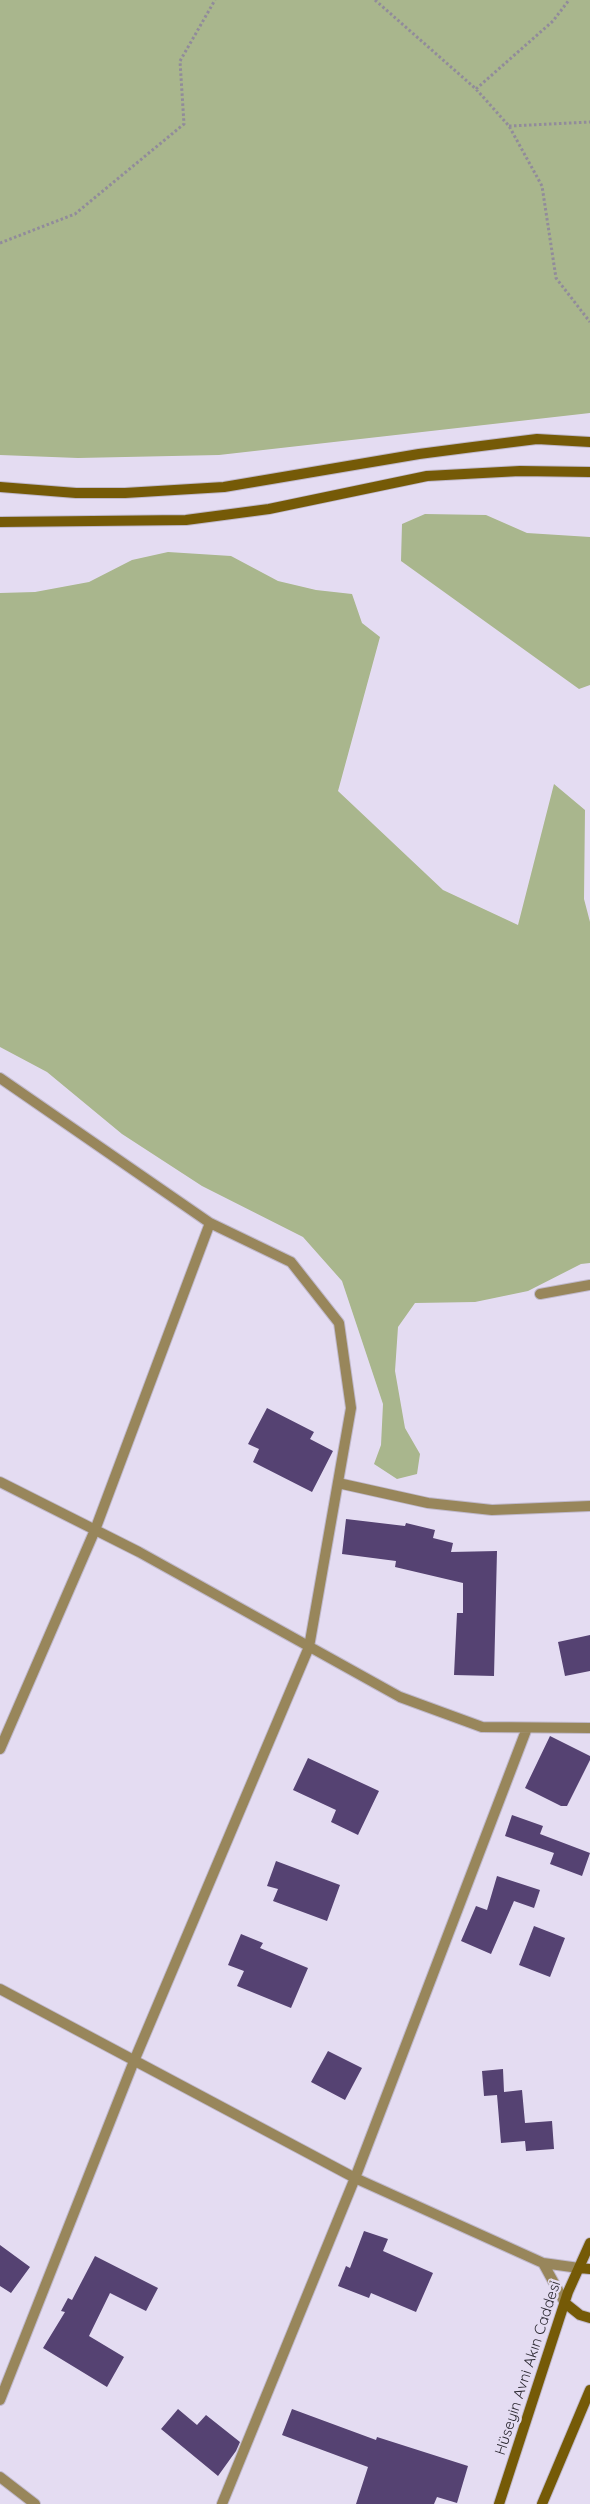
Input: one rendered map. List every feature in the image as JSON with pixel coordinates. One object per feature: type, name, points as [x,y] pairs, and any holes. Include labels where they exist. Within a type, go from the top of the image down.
[{"type":"main road","points":[[0,487],[86,493],[224,487],[419,454],[537,439],[590,442]]},
{"type":"main road","points":[[0,522],[186,520],[269,509],[427,476],[520,472],[590,472]]},
{"type":"main road","name":"Hüseyin Avni Akın Caddesi","points":[[499,2504],[564,2303],[590,2243]]},
{"type":"main road","points":[[579,2268],[590,2269]]},
{"type":"main road","points":[[564,2303],[580,2316],[590,2318]]},
{"type":"main road","points":[[542,2504],[590,2390]]},
{"type":"street","points":[[0,1078],[210,1223],[291,1262],[339,1323],[351,1408],[309,1647],[134,2061],[0,2400]]},
{"type":"street","points":[[0,1749],[95,1530],[210,1223]]},
{"type":"street","points":[[540,1294],[590,1284]]},
{"type":"street","points":[[0,1482],[95,1530],[400,1697],[482,1727],[590,1728]]},
{"type":"street","points":[[338,1483],[428,1503],[492,1510],[590,1506]]},
{"type":"street","points":[[222,2504],[355,2178],[526,1728]]},
{"type":"street","points":[[0,1989],[355,2178],[544,2263],[579,2268]]},
{"type":"street","points":[[544,2263],[564,2303]]},
{"type":"street","points":[[0,2477],[35,2504]]},
{"type":"path","points":[[0,243],[75,214],[184,124],[180,61],[215,0]]},
{"type":"path","points":[[375,0],[476,89],[509,126],[542,186],[556,278],[590,322]]},
{"type":"path","points":[[476,89],[553,21],[568,0]]},
{"type":"path","points":[[509,126],[590,122]]},
{"type":"green space","points":[[0,0],[590,0],[590,413],[219,455],[78,458],[0,455]]},
{"type":"green space","points":[[425,514],[486,515],[527,533],[590,537],[590,685],[579,689],[401,561],[402,524]]},
{"type":"green space","points":[[168,552],[231,556],[278,581],[316,590],[352,594],[362,623],[380,637],[338,791],[443,890],[518,925],[554,784],[585,810],[584,899],[590,922],[590,1263],[581,1264],[528,1291],[475,1302],[415,1303],[398,1327],[395,1371],[405,1428],[420,1454],[417,1474],[397,1479],[374,1464],[381,1445],[383,1404],[342,1281],[303,1237],[202,1186],[122,1134],[47,1072],[0,1047],[0,593],[35,592],[89,582],[132,560]]},
{"type":"building","points":[[267,1408],[314,1432],[310,1439],[333,1451],[312,1492],[253,1462],[259,1449],[248,1444]]},
{"type":"building","points":[[346,1519],[405,1526],[406,1523],[435,1530],[433,1538],[453,1543],[451,1552],[497,1551],[494,1676],[454,1675],[457,1613],[463,1613],[463,1583],[395,1567],[396,1561],[342,1554]]},
{"type":"building","points":[[590,1635],[590,1671],[565,1676],[558,1642]]},
{"type":"building","points":[[550,1736],[590,1756],[590,1760],[567,1806],[561,1806],[525,1788]]},
{"type":"building","points":[[308,1758],[379,1791],[358,1835],[331,1822],[336,1810],[293,1790]]},
{"type":"building","points":[[512,1815],[543,1826],[540,1834],[590,1853],[582,1876],[550,1864],[554,1853],[505,1836]]},
{"type":"building","points":[[276,1861],[340,1885],[327,1921],[273,1901],[278,1889],[267,1886]]},
{"type":"building","points":[[497,1876],[540,1890],[534,1908],[514,1901],[491,1954],[461,1941],[476,1906],[487,1910]]},
{"type":"building","points":[[534,1926],[565,1938],[550,1977],[519,1965]]},
{"type":"building","points":[[241,1934],[263,1943],[260,1948],[308,1968],[291,2008],[237,1986],[244,1971],[228,1965]]},
{"type":"building","points":[[328,2051],[362,2068],[345,2100],[311,2082]]},
{"type":"building","points":[[503,2069],[504,2092],[522,2090],[525,2123],[552,2121],[554,2149],[526,2151],[525,2141],[501,2143],[497,2095],[484,2096],[482,2071]]},
{"type":"building","points":[[364,2231],[388,2239],[383,2251],[433,2273],[416,2312],[371,2293],[369,2298],[338,2286],[346,2266],[350,2268]]},
{"type":"building","points":[[0,2245],[30,2267],[11,2293],[0,2286]]},
{"type":"building","points":[[95,2256],[158,2288],[146,2311],[110,2293],[89,2336],[124,2357],[107,2387],[43,2348],[65,2312],[61,2311],[68,2298],[72,2300]]},
{"type":"building","points":[[178,2409],[197,2425],[206,2415],[240,2442],[236,2451],[218,2476],[161,2429]]},
{"type":"building","points":[[292,2409],[376,2440],[377,2437],[468,2466],[457,2503],[437,2497],[434,2504],[356,2504],[368,2467],[282,2435]]}]
